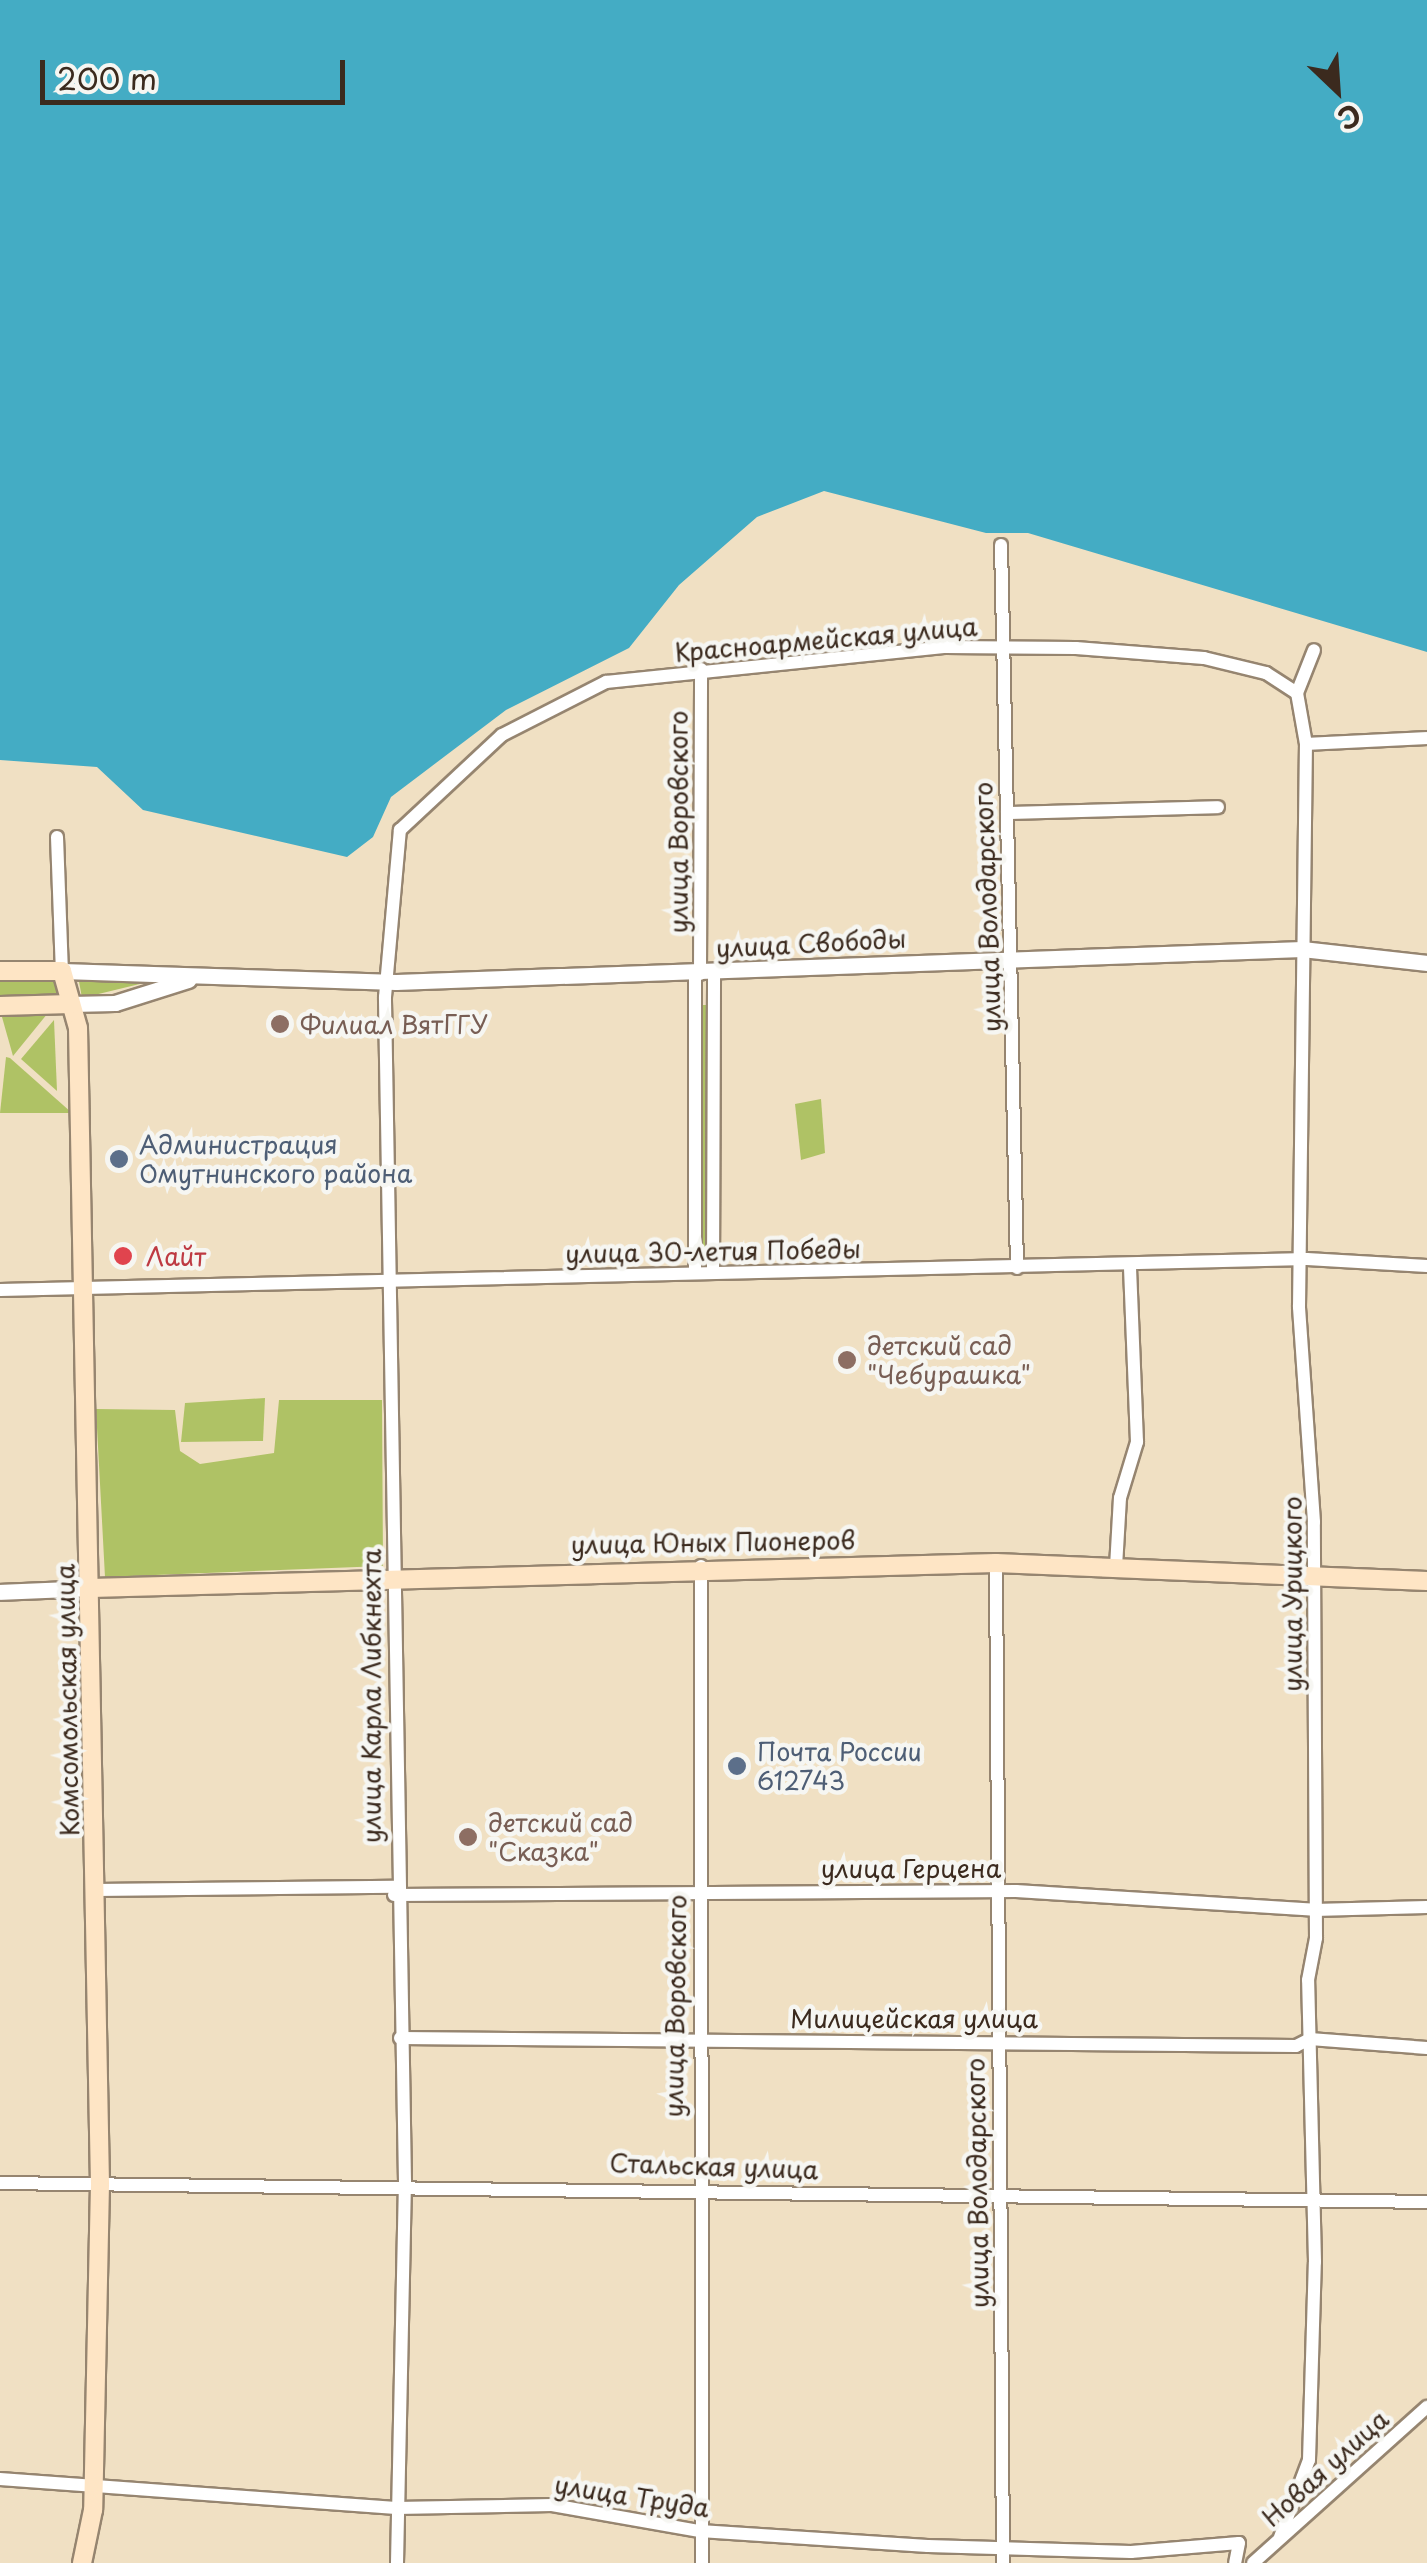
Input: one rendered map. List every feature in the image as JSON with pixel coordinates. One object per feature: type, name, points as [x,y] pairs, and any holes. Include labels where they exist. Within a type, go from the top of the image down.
[{"type":"main road","name":"улица Свободы","points":[[0,971],[62,971]]},
{"type":"main road","name":"Комсомольская улица","points":[[62,971],[71,1004],[84,1288],[100,2184],[94,2484],[82,2563]]},
{"type":"main road","name":"улица Свободы","points":[[0,1006],[71,1004]]},
{"type":"main road","name":"улица Юных Пионеров","points":[[91,1588],[395,1574],[996,1563],[1427,1581]]},
{"type":"street","name":"улица Володарского","points":[[1001,545],[1000,649],[1013,957],[1017,1268]]},
{"type":"street","name":"Красноармейская улица","points":[[400,830],[495,740],[606,682],[700,670],[1000,649],[1179,654],[1260,671],[1297,693]]},
{"type":"street","points":[[1297,693],[1314,650]]},
{"type":"street","name":"улица Воровского","points":[[700,670],[703,974],[713,1273]]},
{"type":"street","name":"улица Урицкого","points":[[1280,2537],[1311,2439],[1310,2039],[1314,1910],[1302,950],[1306,744],[1297,693]]},
{"type":"street","points":[[1306,744],[1427,738]]},
{"type":"street","points":[[1007,813],[1218,808]]},
{"type":"street","name":"улица Карла Либкнехта","points":[[398,2563],[396,2508],[406,2182],[394,1891],[395,1574],[387,1282],[386,982],[400,830]]},
{"type":"street","name":"Комсомольская улица","points":[[56,837],[62,971]]},
{"type":"street","name":"улица Свободы","points":[[62,971],[386,982],[703,974],[1013,957],[1302,950],[1427,963]]},
{"type":"street","points":[[695,1273],[703,974]]},
{"type":"street","name":"улица Свободы","points":[[71,1004],[115,1003],[196,976]]},
{"type":"street","name":"улица 30-летия Победы","points":[[0,1290],[1304,1259],[1427,1266]]},
{"type":"street","points":[[1116,1567],[1120,1498],[1137,1442],[1130,1264]]},
{"type":"street","name":"улица Володарского","points":[[996,1563],[995,1890],[1002,2198],[1003,2563]]},
{"type":"street","name":"улица Воровского","points":[[701,1566],[696,2187],[702,2563]]},
{"type":"street","name":"улица Юных Пионеров","points":[[0,1592],[91,1588]]},
{"type":"street","name":"улица Герцена","points":[[95,1890],[995,1890],[1314,1910],[1427,1907]]},
{"type":"street","name":"Милицейская улица","points":[[400,2038],[998,2039],[1296,2046],[1310,2039],[1427,2048]]},
{"type":"street","name":"Стальская улица","points":[[0,2182],[406,2182],[1002,2198],[1311,2204],[1427,2202]]},
{"type":"street","name":"Новая улица","points":[[1253,2563],[1427,2407]]},
{"type":"street","name":"улица Труда","points":[[0,2479],[396,2508],[417,2500],[552,2505],[702,2531],[1131,2552],[1240,2544],[1235,2563]]},
{"type":"green space","points":[[0,974],[59,978],[59,996],[0,1002]]},
{"type":"green space","points":[[78,976],[152,981],[82,998]]},
{"type":"green space","points":[[699,1005],[709,1005],[709,1249],[699,1249]]},
{"type":"green space","points":[[52,1008],[13,1056],[0,1010]]},
{"type":"green space","points":[[54,1020],[57,1091],[21,1059]]},
{"type":"green space","points":[[6,1057],[10,1058],[72,1113],[0,1113]]},
{"type":"green space","points":[[821,1099],[825,1153],[801,1160],[795,1104]]},
{"type":"green space","points":[[265,1398],[263,1441],[181,1442],[185,1403]]},
{"type":"green space","points":[[279,1400],[382,1400],[383,1566],[105,1577],[96,1409],[175,1410],[180,1451],[200,1464],[274,1453]]},
{"type":"water","points":[[0,0],[1427,0],[1427,652],[1028,533],[986,533],[824,491],[757,517],[679,585],[629,648],[506,710],[391,797],[373,837],[347,857],[143,810],[97,767],[0,760]]},
{"type":"place","name":"Филиал ВятГГУ","points":[[280,1024]]},
{"type":"place","name":"Администрация Омутнинского района","points":[[119,1159]]},
{"type":"place","name":"Лайт","points":[[123,1256]]},
{"type":"place","name":"детский сад \"Чебурашка\"","points":[[847,1360]]},
{"type":"place","name":"Почта России 612743","points":[[737,1766]]},
{"type":"place","name":"детский сад \"Сказка\"","points":[[468,1837]]}]
